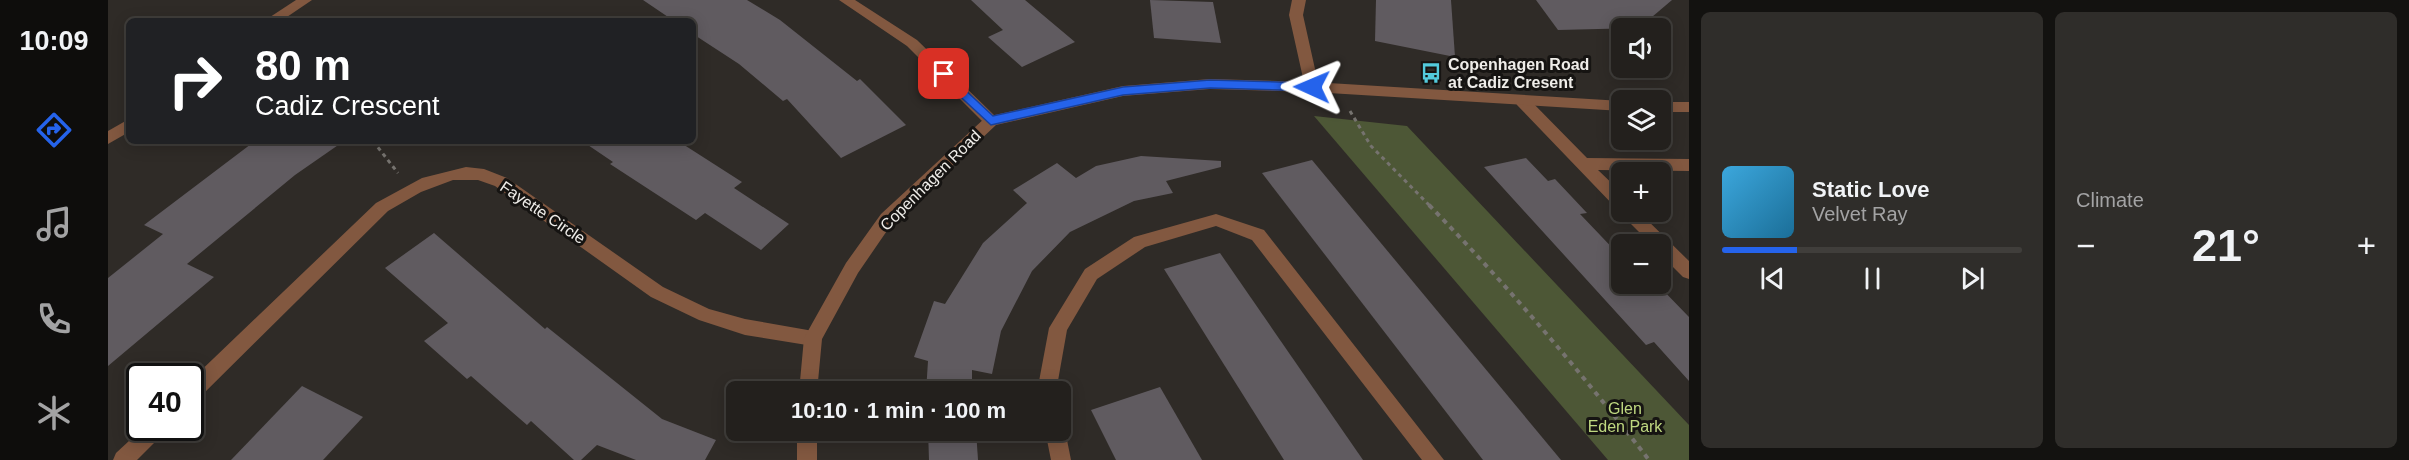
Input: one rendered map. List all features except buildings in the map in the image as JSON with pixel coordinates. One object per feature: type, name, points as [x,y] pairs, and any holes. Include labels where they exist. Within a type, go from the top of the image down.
[{"type":"street","points":[[276,18],[304,0]]},
{"type":"street","points":[[846,0],[912,43],[991,121]]},
{"type":"street","points":[[1299,0],[1296,15],[1312,87]]},
{"type":"street","name":"Copenhagen Road","points":[[809,381],[813,338],[852,268],[887,218],[991,121],[1123,91],[1210,84],[1336,88],[1611,105]]},
{"type":"street","points":[[1522,101],[1611,193]]},
{"type":"street","points":[[1671,106],[1689,107]]},
{"type":"street","points":[[108,139],[126,126]]},
{"type":"street","points":[[1582,164],[1689,165]]},
{"type":"street","name":"Fayette Circle","points":[[204,380],[382,207],[410,191],[447,176],[477,173],[501,182],[657,292],[705,315],[745,327],[813,338]]},
{"type":"street","points":[[1048,381],[1058,328],[1091,274],[1140,242],[1216,220],[1258,235],[1434,460]]},
{"type":"street","points":[[1639,222],[1689,272]]},
{"type":"street","points":[[123,460],[143,441]]},
{"type":"street","points":[[807,441],[807,460]]},
{"type":"street","points":[[1057,441],[1061,460]]},
{"type":"path","points":[[1336,88],[1371,146],[1491,268],[1594,389],[1650,460]]},
{"type":"path","points":[[375,144],[410,191]]},
{"type":"green space","name":"Glen Eden Park","points":[[1314,116],[1407,126],[1689,425],[1689,460],[1608,460]]},
{"type":"place","name":"Copenhagen Road at Cadiz Cresent","points":[[1431,73]]},
{"type":"route","points":[[944,74],[991,121],[1123,91],[1210,84],[1312,87]]}]
